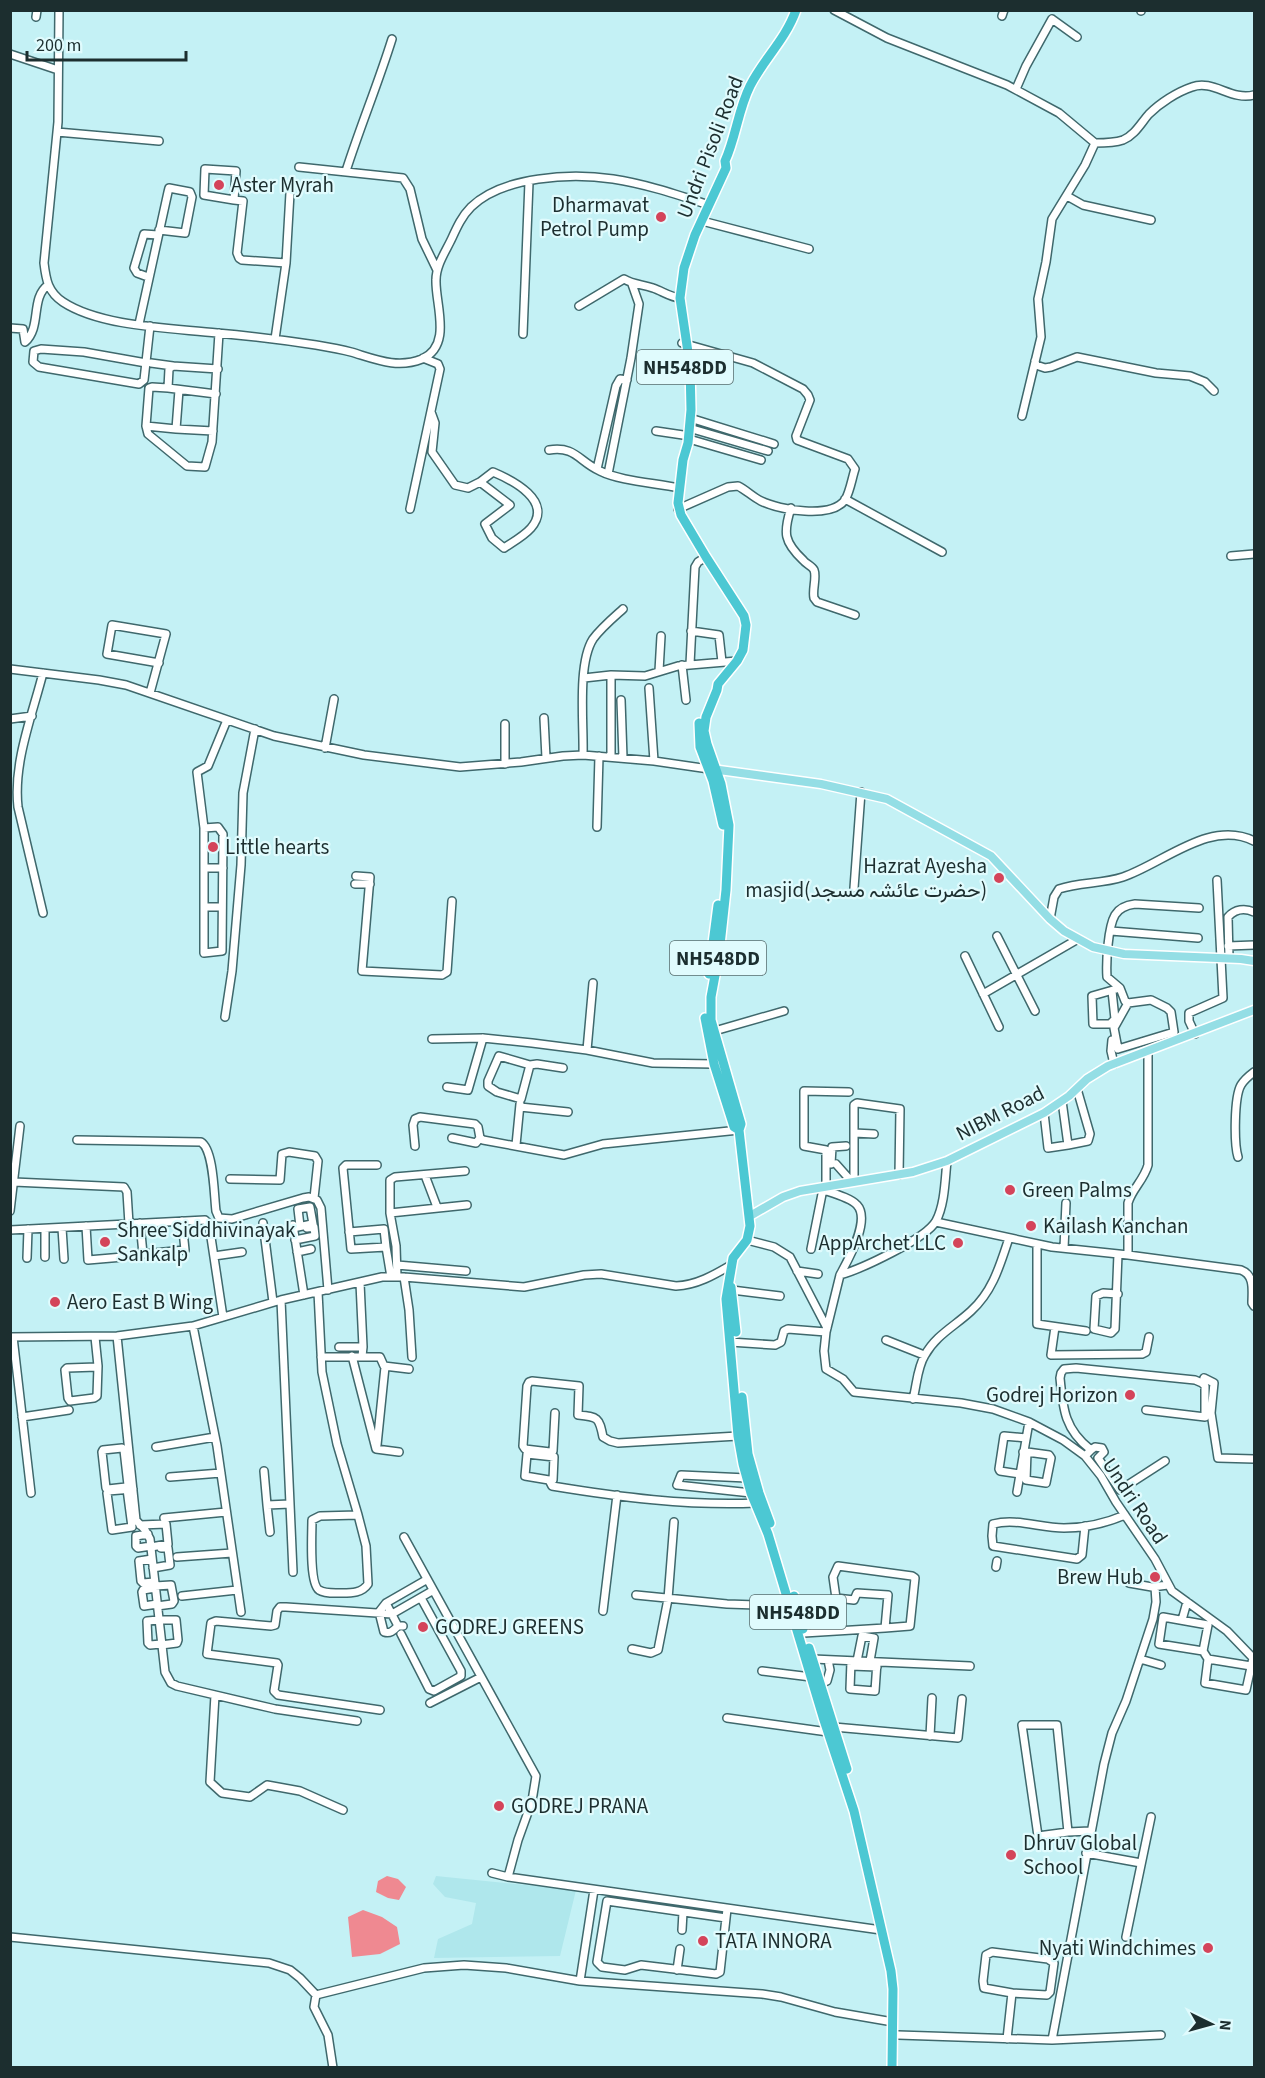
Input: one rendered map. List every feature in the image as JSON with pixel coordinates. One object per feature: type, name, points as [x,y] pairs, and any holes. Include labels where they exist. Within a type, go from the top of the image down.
[{"type":"highway","name":"Undri Pisoli Road","points":[[681,271],[707,204],[723,174],[743,100],[783,36],[796,10]]},
{"type":"highway","name":"NH548DD","points":[[707,204],[688,242],[677,298],[691,387],[686,456],[683,460],[679,488],[682,516],[744,616],[745,641],[737,661],[718,684],[706,717],[704,731],[713,769],[727,807],[722,934],[711,997],[711,1032],[714,1064],[734,1127],[739,1130]]},
{"type":"highway","name":"NH548DD","points":[[711,1032],[741,1124],[739,1130],[750,1216],[747,1240],[736,1253],[731,1264],[726,1299],[734,1341],[748,1454],[813,1659],[854,1811],[892,1980],[892,2067]]},
{"type":"highway","name":"NH548DD","points":[[729,1278],[732,1290],[738,1436],[747,1478],[768,1534],[811,1677],[858,1803],[893,1953],[897,1983],[898,2067]]},
{"type":"main road","points":[[713,769],[786,778],[861,792],[887,800],[983,851],[998,863],[1019,889],[1050,919],[1078,939],[1108,952],[1254,961]]},
{"type":"main road","name":"NIBM Road","points":[[750,1216],[790,1194],[923,1170],[947,1161],[1044,1113],[1099,1071],[1113,1064],[1254,1010]]},
{"type":"street","points":[[59,10],[57,132],[44,263],[51,292],[64,302],[86,312],[150,326],[275,339],[342,350],[386,363],[399,363],[423,358],[433,349],[439,338],[440,310],[436,281],[437,270],[462,218],[471,207],[502,187],[568,177],[612,179],[655,188],[707,204]]},
{"type":"street","points":[[834,10],[887,38],[1016,89],[1059,113],[1095,142],[1120,141],[1130,136],[1158,106],[1195,86],[1211,87],[1236,96],[1254,95]]},
{"type":"street","points":[[1016,89],[1052,19],[1077,37]]},
{"type":"street","points":[[346,171],[392,39]]},
{"type":"street","points":[[10,54],[58,70]]},
{"type":"street","points":[[57,132],[159,141]]},
{"type":"street","points":[[1022,416],[1041,337],[1038,299],[1052,219],[1067,196],[1095,142]]},
{"type":"street","points":[[299,166],[399,177],[407,182],[422,239],[437,270]]},
{"type":"street","points":[[234,200],[236,171],[205,169],[204,195],[234,200],[243,201],[237,253],[239,258],[286,263]]},
{"type":"street","points":[[523,334],[529,182]]},
{"type":"street","points":[[139,324],[148,277],[159,233],[169,188],[190,192],[192,197],[184,233],[159,233],[144,234],[134,268],[137,273],[148,277]]},
{"type":"street","points":[[275,339],[286,263],[290,193]]},
{"type":"street","points":[[1067,196],[1083,205],[1150,220]]},
{"type":"street","points":[[702,221],[809,249]]},
{"type":"street","points":[[579,306],[624,279],[632,284],[652,287],[677,298]]},
{"type":"street","points":[[608,474],[627,380],[639,304],[632,284]]},
{"type":"street","points":[[10,328],[23,329],[25,342],[31,337],[40,293],[48,285]]},
{"type":"street","points":[[150,326],[149,363],[144,381],[136,384],[39,367],[33,362],[34,351],[41,349],[84,352],[149,363],[174,366],[218,369]]},
{"type":"street","points":[[216,394],[149,388],[148,434],[187,466],[204,467],[213,431],[216,394],[218,369],[219,333]]},
{"type":"street","points":[[682,516],[728,487],[738,486],[761,501],[790,508],[819,512],[834,509],[845,499],[855,469],[848,459],[797,440],[796,436],[810,400],[803,389],[753,363],[685,343]]},
{"type":"street","points":[[1035,361],[1036,365],[1051,367],[1077,357],[1156,373],[1190,376],[1205,382],[1214,391]]},
{"type":"street","points":[[410,509],[439,366],[423,358]]},
{"type":"street","points":[[168,388],[169,369],[174,366]]},
{"type":"street","points":[[597,469],[616,386],[620,379],[627,380]]},
{"type":"street","points":[[176,429],[179,390]]},
{"type":"street","points":[[431,410],[435,423],[432,452],[454,485],[468,488],[493,472],[512,480],[534,500],[536,519],[532,526],[504,548],[492,538],[485,525],[510,505],[480,482]]},
{"type":"street","points":[[147,426],[213,431]]},
{"type":"street","points":[[687,427],[768,451]]},
{"type":"street","points":[[687,427],[761,460]]},
{"type":"street","points":[[656,431],[687,427],[774,444]]},
{"type":"street","points":[[549,450],[568,449],[608,474],[679,488]]},
{"type":"street","points":[[845,499],[942,552]]},
{"type":"street","points":[[790,508],[785,532],[797,554],[813,568],[815,573],[814,598],[817,602],[855,615]]},
{"type":"street","points":[[1231,556],[1254,554]]},
{"type":"street","points":[[686,699],[686,664],[691,631],[695,567],[706,557]]},
{"type":"street","points":[[583,755],[585,659],[593,640],[623,609]]},
{"type":"street","points":[[150,693],[159,663],[166,634],[112,625],[107,654],[159,663]]},
{"type":"street","points":[[691,631],[719,635],[722,662]]},
{"type":"street","points":[[659,671],[661,636]]},
{"type":"street","points":[[584,678],[611,675],[645,676],[686,664],[737,661]]},
{"type":"street","points":[[10,669],[116,683],[255,729],[364,756],[449,766],[505,764],[583,755],[713,769]]},
{"type":"street","points":[[43,673],[18,774],[17,797],[43,913]]},
{"type":"street","points":[[610,757],[611,675]]},
{"type":"street","points":[[649,688],[654,761]]},
{"type":"street","points":[[325,748],[334,699]]},
{"type":"street","points":[[621,700],[623,758]]},
{"type":"street","points":[[10,719],[32,716]]},
{"type":"street","points":[[544,718],[546,758]]},
{"type":"street","points":[[204,828],[215,826],[223,832],[222,951],[204,952],[204,828],[197,772],[208,766],[226,720]]},
{"type":"street","points":[[505,724],[505,764]]},
{"type":"street","points":[[225,1017],[232,971],[241,865],[243,794],[255,729]]},
{"type":"street","points":[[597,827],[599,756]]},
{"type":"street","points":[[854,888],[861,792]]},
{"type":"street","points":[[1050,919],[1054,897],[1059,889],[1122,877],[1206,839],[1240,836],[1254,842]]},
{"type":"street","points":[[204,868],[223,868]]},
{"type":"street","points":[[356,880],[370,877],[362,971],[442,975],[447,972],[452,901]]},
{"type":"street","points":[[1217,880],[1226,958]]},
{"type":"street","points":[[1128,1003],[1120,988],[1107,976],[1111,931],[1116,913],[1127,905],[1143,904],[1199,908]]},
{"type":"street","points":[[204,907],[222,907]]},
{"type":"street","points":[[1195,1034],[1189,1021],[1189,1013],[1223,998],[1228,917],[1236,910],[1254,912]]},
{"type":"street","points":[[1111,931],[1198,938]]},
{"type":"street","points":[[997,936],[1035,1011]]},
{"type":"street","points":[[983,994],[1078,939]]},
{"type":"street","points":[[1228,946],[1254,945]]},
{"type":"street","points":[[965,956],[999,1027]]},
{"type":"street","points":[[587,1050],[593,983]]},
{"type":"street","points":[[1112,991],[1115,1019],[1110,1024],[1094,1024],[1092,996],[1120,988]]},
{"type":"street","points":[[1151,1000],[1167,1008],[1171,1012],[1174,1032],[1119,1050],[1114,1028],[1128,1003],[1151,1000]]},
{"type":"street","points":[[711,1032],[784,1011]]},
{"type":"street","points":[[447,1087],[468,1090],[483,1038]]},
{"type":"street","points":[[432,1039],[483,1038],[587,1050],[653,1063],[714,1064]]},
{"type":"street","points":[[1112,1040],[1113,1064]]},
{"type":"street","points":[[1128,1255],[1128,1203],[1146,1173],[1148,1165],[1148,1052]]},
{"type":"street","points":[[521,1099],[493,1090],[488,1086],[499,1056],[530,1065],[563,1068]]},
{"type":"street","points":[[516,1145],[521,1099],[530,1065]]},
{"type":"street","points":[[1238,1157],[1235,1136],[1238,1093],[1241,1085],[1254,1072]]},
{"type":"street","points":[[1044,1113],[1048,1148],[1088,1141],[1090,1136],[1077,1089]]},
{"type":"street","points":[[849,1092],[804,1090],[804,1146],[826,1150],[831,1164],[853,1181]]},
{"type":"street","points":[[1062,1101],[1068,1145]]},
{"type":"street","points":[[853,1181],[855,1103],[900,1109],[899,1175]]},
{"type":"street","points":[[520,1107],[568,1112]]},
{"type":"street","points":[[415,1146],[414,1122],[420,1117],[475,1124],[478,1127],[480,1138],[476,1143],[452,1138]]},
{"type":"street","points":[[10,1211],[20,1126]]},
{"type":"street","points":[[480,1138],[564,1155],[603,1144],[739,1130]]},
{"type":"street","points":[[854,1133],[874,1134]]},
{"type":"street","points":[[77,1140],[201,1142],[205,1144],[209,1155],[216,1211],[219,1218],[232,1219],[303,1198],[314,1198],[321,1208],[328,1290]]},
{"type":"street","points":[[812,1249],[824,1187],[831,1164],[832,1147],[846,1146]]},
{"type":"street","points":[[230,1179],[280,1180],[282,1154],[289,1152],[315,1156],[318,1161],[314,1198]]},
{"type":"street","points":[[840,1275],[879,1260],[916,1238],[936,1222],[941,1205],[947,1161]]},
{"type":"street","points":[[377,1165],[346,1165],[343,1168],[349,1232],[351,1249],[386,1247]]},
{"type":"street","points":[[398,1277],[388,1183],[392,1179],[433,1172],[465,1171]]},
{"type":"street","points":[[426,1178],[437,1207]]},
{"type":"street","points":[[13,1179],[124,1187],[127,1192],[129,1224]]},
{"type":"street","name":"Undri Road","points":[[824,1187],[855,1202],[860,1211],[859,1232],[840,1275],[826,1330],[824,1351],[826,1370],[843,1379],[852,1391],[858,1394],[968,1404],[993,1409],[1029,1422],[1063,1440],[1085,1456],[1101,1476],[1155,1559],[1172,1591],[1227,1631],[1254,1658]]},
{"type":"street","points":[[1064,1248],[1065,1203]]},
{"type":"street","points":[[390,1212],[466,1204]]},
{"type":"street","points":[[140,1223],[143,1254],[185,1250],[182,1221]]},
{"type":"street","points":[[10,1230],[207,1221],[223,1317]]},
{"type":"street","points":[[936,1222],[1037,1244],[1246,1272],[1251,1279],[1254,1306]]},
{"type":"street","points":[[263,1223],[273,1302]]},
{"type":"street","points":[[86,1226],[88,1260],[123,1257]]},
{"type":"street","points":[[296,1240],[315,1236],[314,1227],[295,1227],[296,1240],[297,1252],[304,1295]]},
{"type":"street","points":[[62,1228],[64,1259]]},
{"type":"street","points":[[27,1258],[28,1229]]},
{"type":"street","points":[[45,1229],[45,1257]]},
{"type":"street","points":[[349,1232],[384,1229],[386,1247],[409,1310],[412,1357]]},
{"type":"street","points":[[913,1399],[918,1371],[924,1356],[936,1339],[972,1311],[987,1293],[1009,1238]]},
{"type":"street","name":"Undri Road","points":[[747,1240],[781,1250],[790,1257],[826,1330]]},
{"type":"street","points":[[1037,1244],[1037,1324],[1086,1331]]},
{"type":"street","points":[[297,1252],[311,1249]]},
{"type":"street","points":[[214,1256],[242,1252]]},
{"type":"street","points":[[1118,1254],[1118,1294],[1114,1332],[1107,1333],[1094,1329],[1096,1296],[1098,1294],[1118,1294]]},
{"type":"street","points":[[30,1493],[12,1337],[117,1336],[193,1326],[273,1302],[382,1277],[524,1287],[584,1275],[601,1274],[676,1286],[704,1280],[731,1264]]},
{"type":"street","points":[[397,1265],[466,1272]]},
{"type":"street","points":[[797,1271],[818,1274]]},
{"type":"street","points":[[360,1283],[362,1356]]},
{"type":"street","points":[[732,1290],[780,1296]]},
{"type":"street","points":[[318,1292],[322,1372],[337,1444],[358,1515],[366,1546],[368,1584],[361,1591],[353,1593],[320,1591],[315,1586],[312,1570],[312,1520],[320,1516],[358,1515]]},
{"type":"street","points":[[281,1300],[293,1572]]},
{"type":"street","points":[[193,1326],[215,1437],[241,1612]]},
{"type":"street","points":[[1055,1327],[1051,1354],[1142,1354],[1146,1352],[1149,1337]]},
{"type":"street","points":[[734,1341],[775,1345],[781,1342],[784,1331],[788,1329],[826,1330]]},
{"type":"street","points":[[117,1336],[133,1524],[130,1528],[112,1530],[106,1493],[130,1489]]},
{"type":"street","points":[[95,1337],[98,1366],[97,1396],[70,1401],[65,1370],[98,1366]]},
{"type":"street","points":[[886,1340],[924,1356]]},
{"type":"street","points":[[339,1347],[363,1347]]},
{"type":"street","points":[[352,1356],[376,1449]]},
{"type":"street","points":[[321,1357],[380,1356],[385,1367],[376,1449]]},
{"type":"street","points":[[385,1367],[410,1369]]},
{"type":"street","points":[[1091,1450],[1074,1434],[1066,1420],[1060,1378],[1064,1369],[1076,1368],[1195,1380],[1205,1386],[1205,1417],[1146,1410]]},
{"type":"street","points":[[1204,1378],[1214,1383],[1211,1413],[1218,1458],[1254,1459]]},
{"type":"street","points":[[555,1413],[553,1450],[550,1452],[525,1449],[523,1446],[527,1386],[532,1381],[579,1386],[578,1415],[597,1418],[600,1421],[603,1437],[610,1442],[738,1436]]},
{"type":"street","points":[[22,1417],[69,1410]]},
{"type":"street","points":[[1025,1452],[1049,1455],[1051,1458],[1046,1482],[1026,1479],[1025,1452],[1029,1422]]},
{"type":"street","points":[[1020,1474],[999,1469],[1004,1436],[1026,1438]]},
{"type":"street","points":[[156,1447],[215,1437]]},
{"type":"street","points":[[1085,1456],[1095,1447],[1102,1448],[1104,1452],[1091,1465]]},
{"type":"street","points":[[123,1449],[128,1465],[127,1486],[107,1489],[102,1451],[123,1449]]},
{"type":"street","points":[[376,1449],[399,1452]]},
{"type":"street","points":[[1017,1492],[1025,1452]]},
{"type":"street","points":[[527,1454],[554,1457],[553,1480],[550,1481],[525,1476],[527,1454]]},
{"type":"street","points":[[1098,1458],[1120,1490],[1165,1461]]},
{"type":"street","points":[[264,1471],[270,1532]]},
{"type":"street","points":[[170,1477],[220,1473]]},
{"type":"street","points":[[747,1478],[681,1475],[677,1485],[752,1493]]},
{"type":"street","points":[[550,1481],[552,1486],[617,1495],[692,1503],[756,1503]]},
{"type":"street","points":[[130,1489],[136,1520],[148,1534],[151,1548],[165,1672],[171,1683],[274,1709],[357,1721]]},
{"type":"street","points":[[603,1611],[617,1495]]},
{"type":"street","points":[[267,1506],[290,1504]]},
{"type":"street","points":[[164,1518],[226,1512]]},
{"type":"street","points":[[1085,1526],[1082,1555],[1077,1559],[993,1546],[993,1524],[1005,1521],[1064,1528],[1107,1522],[1125,1515]]},
{"type":"street","points":[[632,1649],[651,1653],[658,1650],[668,1599],[674,1522]]},
{"type":"street","points":[[140,1525],[164,1523],[166,1525],[168,1544],[151,1548]]},
{"type":"street","points":[[148,1534],[136,1536],[138,1548],[168,1547],[169,1566],[153,1568]]},
{"type":"street","points":[[404,1536],[432,1591],[536,1776],[532,1801],[508,1877]]},
{"type":"street","points":[[177,1557],[232,1553]]},
{"type":"street","points":[[152,1559],[139,1561],[141,1581],[155,1585],[171,1585],[174,1601],[172,1604],[144,1605],[143,1590],[155,1585]]},
{"type":"street","points":[[804,1633],[907,1628],[910,1626],[915,1578],[837,1567],[833,1577],[836,1598],[854,1600],[857,1593],[888,1595],[885,1628]]},
{"type":"street","points":[[379,1612],[386,1603],[426,1580]]},
{"type":"street","points":[[1129,1583],[1155,1587],[1168,1585]]},
{"type":"street","points":[[1052,2040],[1108,1746],[1126,1701],[1153,1619],[1156,1602],[1155,1587]]},
{"type":"street","points":[[182,1596],[237,1590]]},
{"type":"street","points":[[380,1710],[278,1695],[274,1691],[278,1665],[276,1663],[209,1656],[207,1653],[211,1623],[271,1626],[275,1625],[277,1611],[280,1607],[392,1614],[432,1591]]},
{"type":"street","points":[[636,1595],[727,1604],[790,1606]]},
{"type":"street","points":[[386,1603],[429,1689],[434,1691],[461,1676],[461,1671],[421,1598]]},
{"type":"street","points":[[1182,1620],[1186,1602]]},
{"type":"street","points":[[379,1612],[384,1632],[401,1629]]},
{"type":"street","points":[[1203,1651],[1159,1644],[1163,1617],[1208,1625],[1203,1651],[1208,1659],[1205,1683],[1246,1690],[1254,1658]]},
{"type":"street","points":[[159,1620],[176,1620],[177,1642],[150,1645],[148,1643],[147,1621],[159,1620]]},
{"type":"street","points":[[862,1636],[874,1638],[875,1691],[850,1689],[854,1660],[862,1636]]},
{"type":"street","points":[[813,1659],[970,1666]]},
{"type":"street","points":[[1140,1659],[1161,1665]]},
{"type":"street","points":[[1208,1659],[1251,1666]]},
{"type":"street","points":[[820,1684],[827,1681],[829,1676],[828,1660]]},
{"type":"street","points":[[854,1660],[874,1661]]},
{"type":"street","points":[[762,1671],[811,1677]]},
{"type":"street","points":[[430,1703],[481,1677]]},
{"type":"street","points":[[215,1695],[210,1782],[222,1793],[250,1797],[267,1785],[300,1791],[343,1809]]},
{"type":"street","points":[[930,1736],[932,1698]]},
{"type":"street","points":[[728,1718],[831,1729],[958,1738],[962,1699]]},
{"type":"street","points":[[1068,1832],[1057,1725],[1022,1725],[1038,1836],[1090,1832]]},
{"type":"street","points":[[1126,1937],[1151,1817]]},
{"type":"street","points":[[1086,1853],[1141,1863]]},
{"type":"street","points":[[492,1873],[594,1890],[881,1929]]},
{"type":"street","points":[[580,1981],[594,1890]]},
{"type":"street","points":[[726,1918],[607,1901],[597,1962],[602,1967],[625,1970],[642,1965],[714,1975],[718,1973],[726,1918],[727,1909]]},
{"type":"street","points":[[682,1930],[683,1912]]},
{"type":"street","points":[[10,1937],[269,1963],[290,1970],[316,1995]]},
{"type":"street","points":[[677,1970],[680,1949]]},
{"type":"street","points":[[992,1952],[1052,1961],[1055,1967],[1050,1992],[1047,1995],[1012,1993],[984,1989],[982,1981],[986,1955],[992,1952]]},
{"type":"street","points":[[316,1995],[424,1968],[464,1965],[506,1968],[580,1981],[762,1994],[782,1997],[835,2012],[893,2022]]},
{"type":"street","points":[[1007,2039],[1012,1993]]},
{"type":"street","points":[[316,1995],[314,2007],[328,2035],[333,2067]]},
{"type":"street","points":[[898,2035],[1052,2040],[1161,2035]]},
{"type":"shaded area","points":[[387,1876],[398,1879],[406,1887],[399,1900],[376,1892],[378,1881]]},
{"type":"shaded area","points":[[436,1876],[576,1890],[560,1956],[434,1958],[438,1939],[472,1924],[476,1903],[445,1897],[433,1884]]},
{"type":"shaded area","points":[[363,1910],[382,1917],[397,1927],[400,1944],[380,1954],[352,1957],[348,1917]]},
{"type":"place","name":"Aster Myrah","points":[[219,185]]},
{"type":"place","name":"Dharmavat Petrol Pump","points":[[661,217]]},
{"type":"place","name":"Little hearts","points":[[213,847]]},
{"type":"place","name":"Hazrat Ayesha masjid(حضرت عائشہ مسجد)","points":[[999,878]]},
{"type":"place","name":"Green Palms","points":[[1010,1190]]},
{"type":"place","name":"Kailash Kanchan","points":[[1031,1226]]},
{"type":"place","name":"Shree Siddhivinayak Sankalp","points":[[105,1242]]},
{"type":"place","name":"AppArchet LLC","points":[[958,1243]]},
{"type":"place","name":"Aero East B Wing","points":[[55,1302]]},
{"type":"place","name":"Godrej Horizon","points":[[1130,1395]]},
{"type":"place","name":"Brew Hub","points":[[1155,1577]]},
{"type":"place","name":"GODREJ GREENS","points":[[423,1627]]},
{"type":"place","name":"GODREJ PRANA","points":[[499,1806]]},
{"type":"place","name":"Dhruv Global School","points":[[1011,1855]]},
{"type":"place","name":"TATA INNORA","points":[[703,1941]]},
{"type":"place","name":"Nyati Windchimes","points":[[1208,1948]]}]
